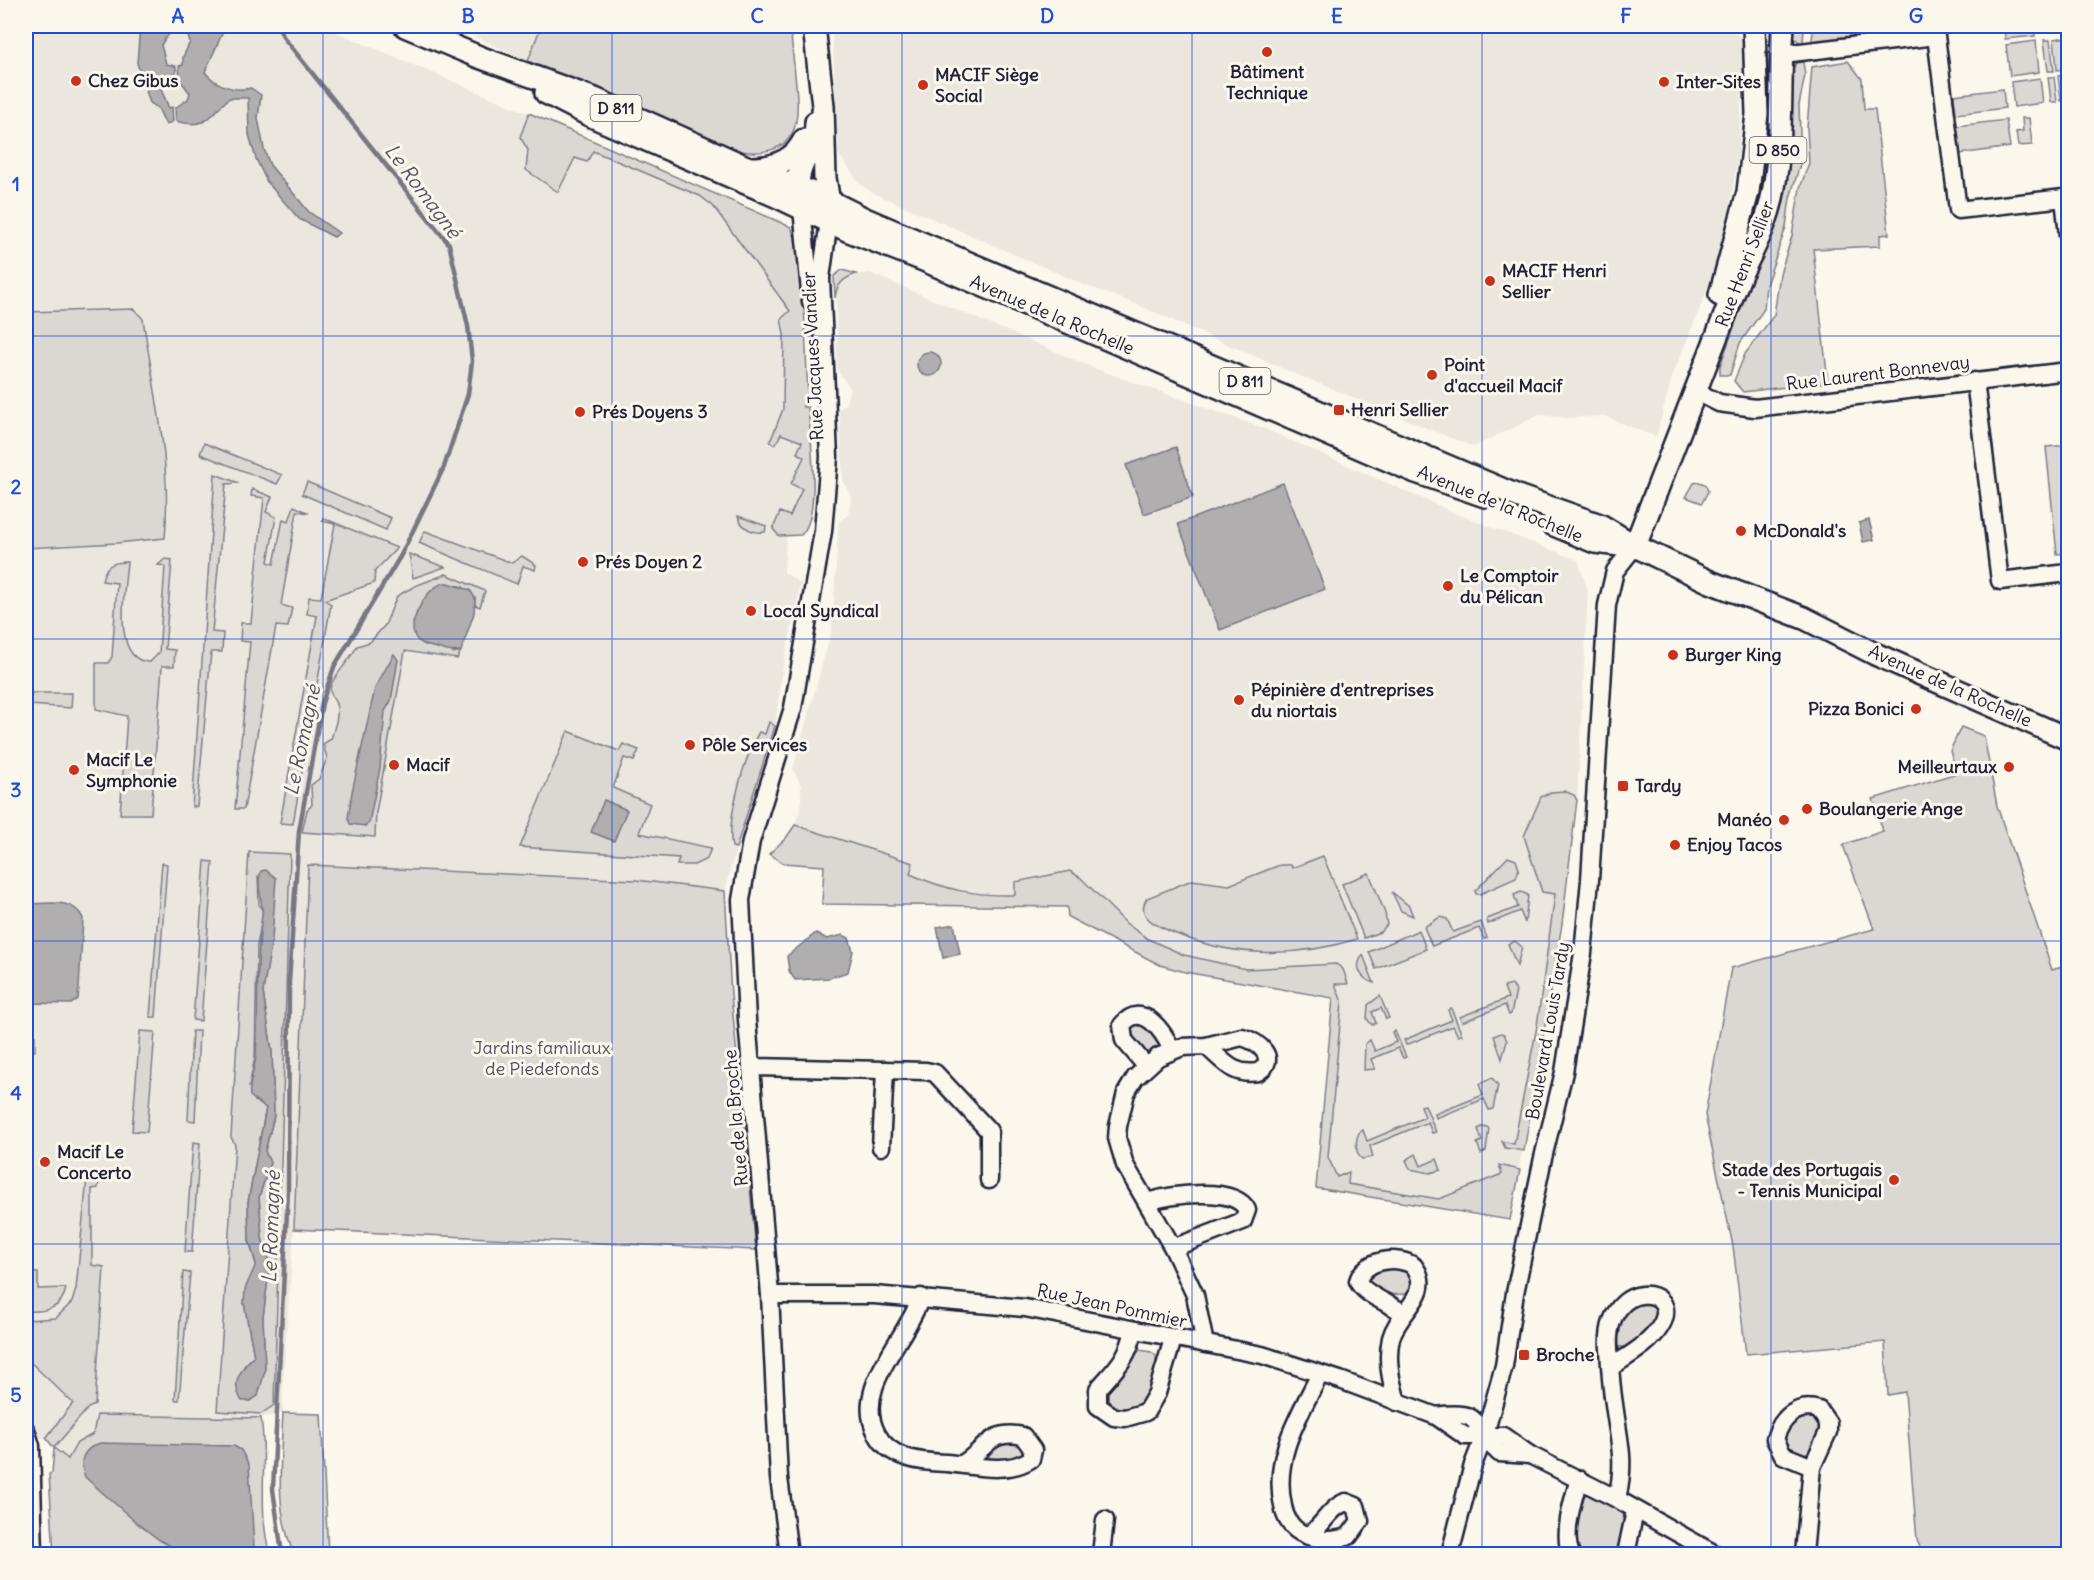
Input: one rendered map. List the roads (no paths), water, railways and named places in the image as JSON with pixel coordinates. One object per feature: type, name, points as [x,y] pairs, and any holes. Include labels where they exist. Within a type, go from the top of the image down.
[{"type":"main road","name":"Avenue de la Rochelle","points":[[405,26],[479,57],[595,99],[748,168],[798,186],[829,211],[1416,472],[1450,485],[1473,490],[1595,542],[1635,546],[1710,582],[1803,618],[1875,654],[2068,739]]},
{"type":"main road","name":"Rue Jacques Vandier","points":[[798,186],[799,168],[815,138],[817,128],[812,26]]},
{"type":"main road","name":"Rue Jacques Vandier","points":[[812,26],[823,106],[825,178],[829,211]]},
{"type":"main road","name":"Rue Henri Sellier","points":[[1695,391],[1748,192],[1757,114],[1754,26]]},
{"type":"main road","name":"Rue Henri Sellier","points":[[1635,546],[1740,274],[1758,242],[1773,194],[1780,136],[1783,26]]},
{"type":"main road","name":"Avenue de la Rochelle","points":[[479,57],[587,114],[802,208],[829,211]]},
{"type":"main road","points":[[748,168],[764,168],[787,160],[803,142],[807,130],[812,62]]},
{"type":"main road","points":[[798,186],[802,208]]},
{"type":"street","points":[[1783,54],[1936,36],[1958,210],[2064,198],[2068,235]]},
{"type":"street","name":"Rue Jacques Vandier","points":[[802,208],[808,261],[818,448],[826,504]]},
{"type":"street","name":"Rue Jacques Vandier","points":[[798,686],[826,504],[829,457],[821,278],[829,211]]},
{"type":"street","name":"Rue Laurent Bonnevay","points":[[1695,391],[1719,403],[1755,408],[2068,371]]},
{"type":"street","points":[[1975,381],[2000,581],[2068,573]]},
{"type":"street","name":"Boulevard Louis Tardy","points":[[1450,1554],[1473,1465],[1485,1434],[1504,1366],[1515,1293],[1543,1158],[1564,1072],[1583,953],[1589,890],[1607,604],[1615,571],[1635,546]]},
{"type":"street","name":"Rue de la Broche","points":[[789,1554],[779,1478],[770,1295],[741,930],[744,875],[751,841],[798,686]]},
{"type":"street","points":[[1146,1066],[1124,1040],[1122,1025],[1127,1019],[1139,1015],[1145,1016],[1166,1037],[1172,1050]]},
{"type":"street","points":[[1205,1344],[1195,1295],[1173,1248],[1125,1165],[1117,1138],[1120,1110],[1126,1093],[1146,1066],[1172,1050],[1206,1046]]},
{"type":"street","points":[[751,1067],[926,1071],[942,1078],[988,1131],[989,1180]]},
{"type":"street","points":[[881,1147],[885,1071]]},
{"type":"street","points":[[1147,1202],[1176,1195],[1202,1195],[1233,1197],[1245,1204],[1247,1210],[1244,1221],[1173,1248]]},
{"type":"street","name":"Rue Jean Pommier","points":[[770,1295],[921,1297],[1025,1308],[1262,1355],[1436,1416],[1463,1413],[1473,1418],[1499,1453],[1530,1455],[1617,1499],[1715,1554]]},
{"type":"street","points":[[921,1297],[915,1315],[875,1382],[869,1402],[869,1415],[879,1438],[898,1455],[926,1462],[962,1464]]},
{"type":"street","points":[[1397,1402],[1391,1384],[1389,1350],[1392,1337],[1404,1314]]},
{"type":"street","points":[[1134,1331],[1130,1346],[1119,1368],[1098,1389],[1098,1406],[1114,1417],[1125,1418],[1141,1415],[1151,1407],[1173,1339]]},
{"type":"street","points":[[1610,1368],[1623,1459],[1617,1499]]},
{"type":"street","points":[[1308,1536],[1298,1532],[1284,1512],[1280,1481],[1286,1447],[1320,1374]]},
{"type":"street","points":[[26,1430],[31,1446],[34,1554]]},
{"type":"street","points":[[1804,1554],[1812,1467]]},
{"type":"street","points":[[1571,1554],[1568,1543],[1570,1523],[1579,1479]]},
{"type":"street","points":[[1626,1554],[1635,1511]]},
{"type":"street","points":[[1101,1554],[1105,1520]]},
{"type":"waterway","name":"Le Romagné","points":[[278,26],[284,38],[449,244],[468,326],[472,361],[468,394],[444,467],[401,555],[334,667],[322,703],[299,831],[289,982],[288,1192],[273,1489],[282,1554]]},
{"type":"place","name":"Bâtiment Technique","points":[[1267,52]]},
{"type":"place","name":"Chez Gibus","points":[[76,81]]},
{"type":"place","name":"Inter-Sites","points":[[1664,82]]},
{"type":"place","name":"MACIF Siège Social","points":[[923,85]]},
{"type":"place","name":"MACIF Henri Sellier","points":[[1490,281]]},
{"type":"place","name":"Point d'accueil Macif","points":[[1432,375]]},
{"type":"place","name":"Henri Sellier","points":[[1339,410]]},
{"type":"place","name":"Prés Doyens 3","points":[[580,412]]},
{"type":"place","name":"McDonald's","points":[[1741,531]]},
{"type":"place","name":"Prés Doyen 2","points":[[583,562]]},
{"type":"place","name":"Le Comptoir du Pélican","points":[[1448,586]]},
{"type":"place","name":"Local Syndical","points":[[751,611]]},
{"type":"place","name":"Burger King","points":[[1673,655]]},
{"type":"place","name":"Pépinière d'entreprises du niortais","points":[[1239,700]]},
{"type":"place","name":"Pizza Bonici","points":[[1916,709]]},
{"type":"place","name":"Pôle Services","points":[[690,745]]},
{"type":"place","name":"Macif","points":[[394,765]]},
{"type":"place","name":"Meilleurtaux","points":[[2009,767]]},
{"type":"place","name":"Macif Le Symphonie","points":[[74,770]]},
{"type":"place","name":"Tardy","points":[[1623,786]]},
{"type":"place","name":"Boulangerie Ange","points":[[1807,809]]},
{"type":"place","name":"Manéo","points":[[1784,820]]},
{"type":"place","name":"Enjoy Tacos","points":[[1675,845]]},
{"type":"place","name":"Macif Le Concerto","points":[[45,1162]]},
{"type":"place","name":"Stade des Portugais - Tennis Municipal","points":[[1894,1180]]},
{"type":"place","name":"Broche","points":[[1524,1355]]},
{"type":"park label","name":"Jardins familiaux de Piedefonds","points":[[542,1058]]}]
